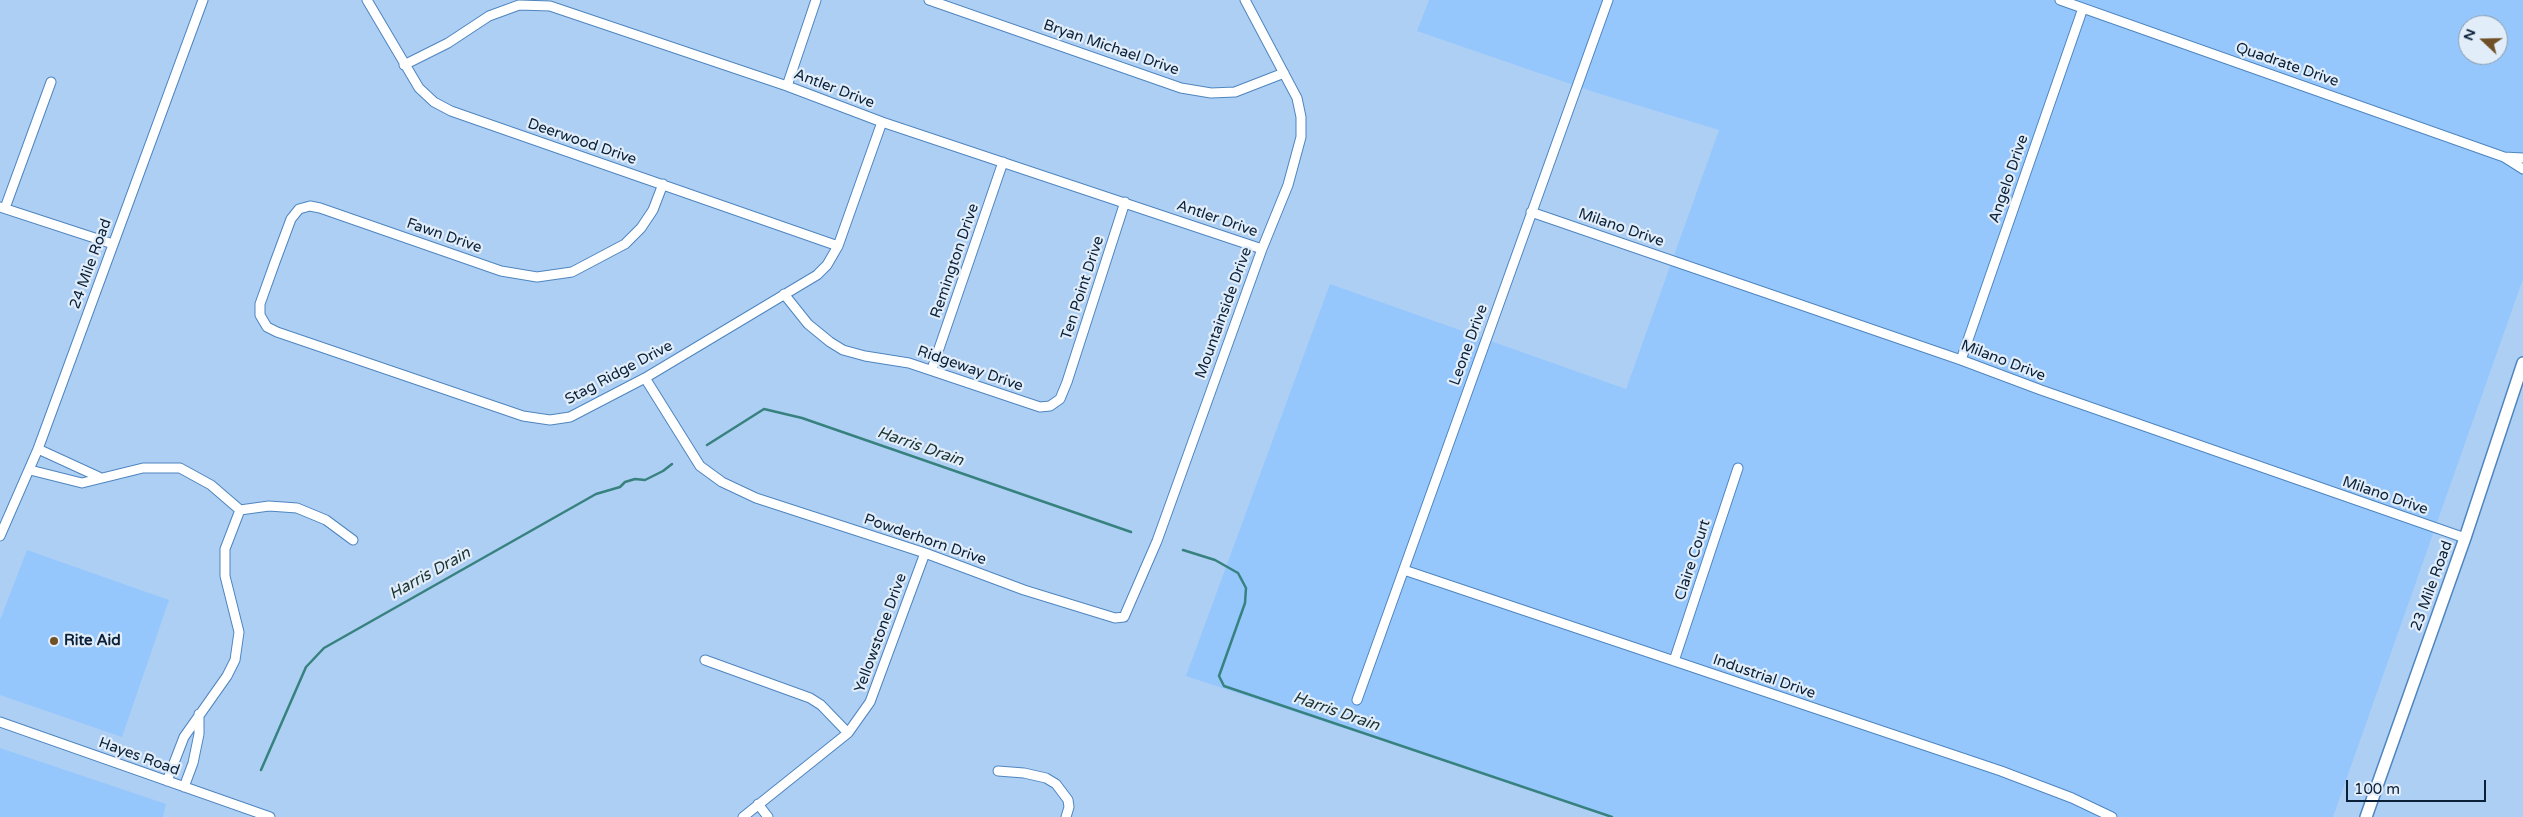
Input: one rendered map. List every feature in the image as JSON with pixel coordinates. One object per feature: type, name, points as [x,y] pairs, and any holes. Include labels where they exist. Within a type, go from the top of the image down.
[{"type":"main road","name":"23 Mile Road","points":[[2366,817],[2465,538],[2523,363]]},
{"type":"street","name":"24 Mile Road","points":[[0,536],[38,449],[203,0]]},
{"type":"street","name":"Deerwood Drive","points":[[367,0],[387,31],[404,66],[419,88],[434,102],[451,111],[838,246]]},
{"type":"street","points":[[787,86],[816,0]]},
{"type":"street","name":"Bryan Michael Drive","points":[[929,0],[1181,88],[1211,93],[1234,92],[1284,73]]},
{"type":"street","name":"Mountainside Drive","points":[[1172,499],[1262,249],[1288,185],[1301,137],[1301,116],[1297,98],[1245,0]]},
{"type":"street","name":"Leone Drive","points":[[1357,700],[1608,0]]},
{"type":"street","name":"Quadrate Drive","points":[[2060,0],[2504,157],[2523,170]]},
{"type":"street","name":"Antler Drive","points":[[404,66],[448,43],[488,16],[519,5],[550,6],[787,86],[882,122],[1262,249]]},
{"type":"street","name":"Angelo Drive","points":[[1961,360],[2082,8]]},
{"type":"street","points":[[51,82],[3,208],[113,244]]},
{"type":"street","name":"Stag Ridge Drive","points":[[263,322],[267,327],[277,332],[523,416],[550,420],[570,416],[645,378],[817,275],[827,265],[838,246],[882,122]]},
{"type":"street","name":"Quadrate Drive","points":[[2504,157],[2523,158]]},
{"type":"street","name":"Remington Drive","points":[[932,369],[1003,162]]},
{"type":"street","name":"Fawn Drive","points":[[263,322],[260,315],[260,304],[291,219],[299,209],[310,206],[320,208],[502,271],[537,277],[572,272],[625,244],[653,210],[663,184]]},
{"type":"street","name":"Ten Point Drive","points":[[1067,382],[1125,202]]},
{"type":"street","name":"Milano Drive","points":[[1531,212],[1961,360],[2041,390],[2465,538]]},
{"type":"street","name":"Ridgeway Drive","points":[[784,294],[808,324],[843,350],[865,356],[910,362],[1040,407],[1050,406],[1060,399],[1067,382]]},
{"type":"street","name":"Powderhorn Drive","points":[[645,378],[700,466],[722,482],[756,498],[925,553],[1024,590],[1114,618],[1124,617],[1172,499]]},
{"type":"street","points":[[38,449],[99,477]]},
{"type":"street","points":[[30,470],[82,483],[99,477],[142,468],[180,468],[211,485],[240,510],[269,506],[297,508],[326,520],[353,540]]},
{"type":"street","name":"Claire Court","points":[[1674,661],[1738,468]]},
{"type":"street","points":[[167,781],[184,737],[227,676],[235,660],[239,632],[225,576],[225,549],[240,510]]},
{"type":"street","name":"Yellowstone Drive","points":[[743,817],[848,733],[870,702],[925,553]]},
{"type":"street","name":"Industrial Drive","points":[[1404,570],[2001,771],[2072,798],[2112,817]]},
{"type":"street","points":[[705,660],[810,698],[821,705],[848,733]]},
{"type":"street","points":[[184,787],[193,764],[199,734],[199,714]]},
{"type":"street","name":"Hayes Road","points":[[0,722],[270,817]]},
{"type":"street","points":[[998,771],[1024,772],[1056,784],[1068,800],[1069,807],[1066,817]]},
{"type":"street","points":[[758,804],[768,817]]},
{"type":"shaded area","points":[[1429,0],[2523,0],[2523,279],[2333,817],[1614,817],[1186,676],[1330,284],[1626,389],[1719,130],[1594,92],[1417,31]]},
{"type":"shaded area","points":[[27,550],[169,600],[122,737],[0,695],[0,620]]},
{"type":"shaded area","points":[[0,748],[166,804],[163,817],[0,817]]},
{"type":"waterway","name":"Harris Drain","points":[[707,445],[764,409],[802,418],[1131,532]]},
{"type":"waterway","name":"Harris Drain","points":[[261,770],[306,667],[324,648],[596,494],[620,487],[625,482],[635,479],[645,480],[672,464]]},
{"type":"waterway","name":"Harris Drain","points":[[1183,550],[1215,560],[1238,573],[1246,588],[1245,603],[1219,676],[1224,686],[1612,817]]},
{"type":"place","name":"Rite Aid","points":[[54,641]]}]
